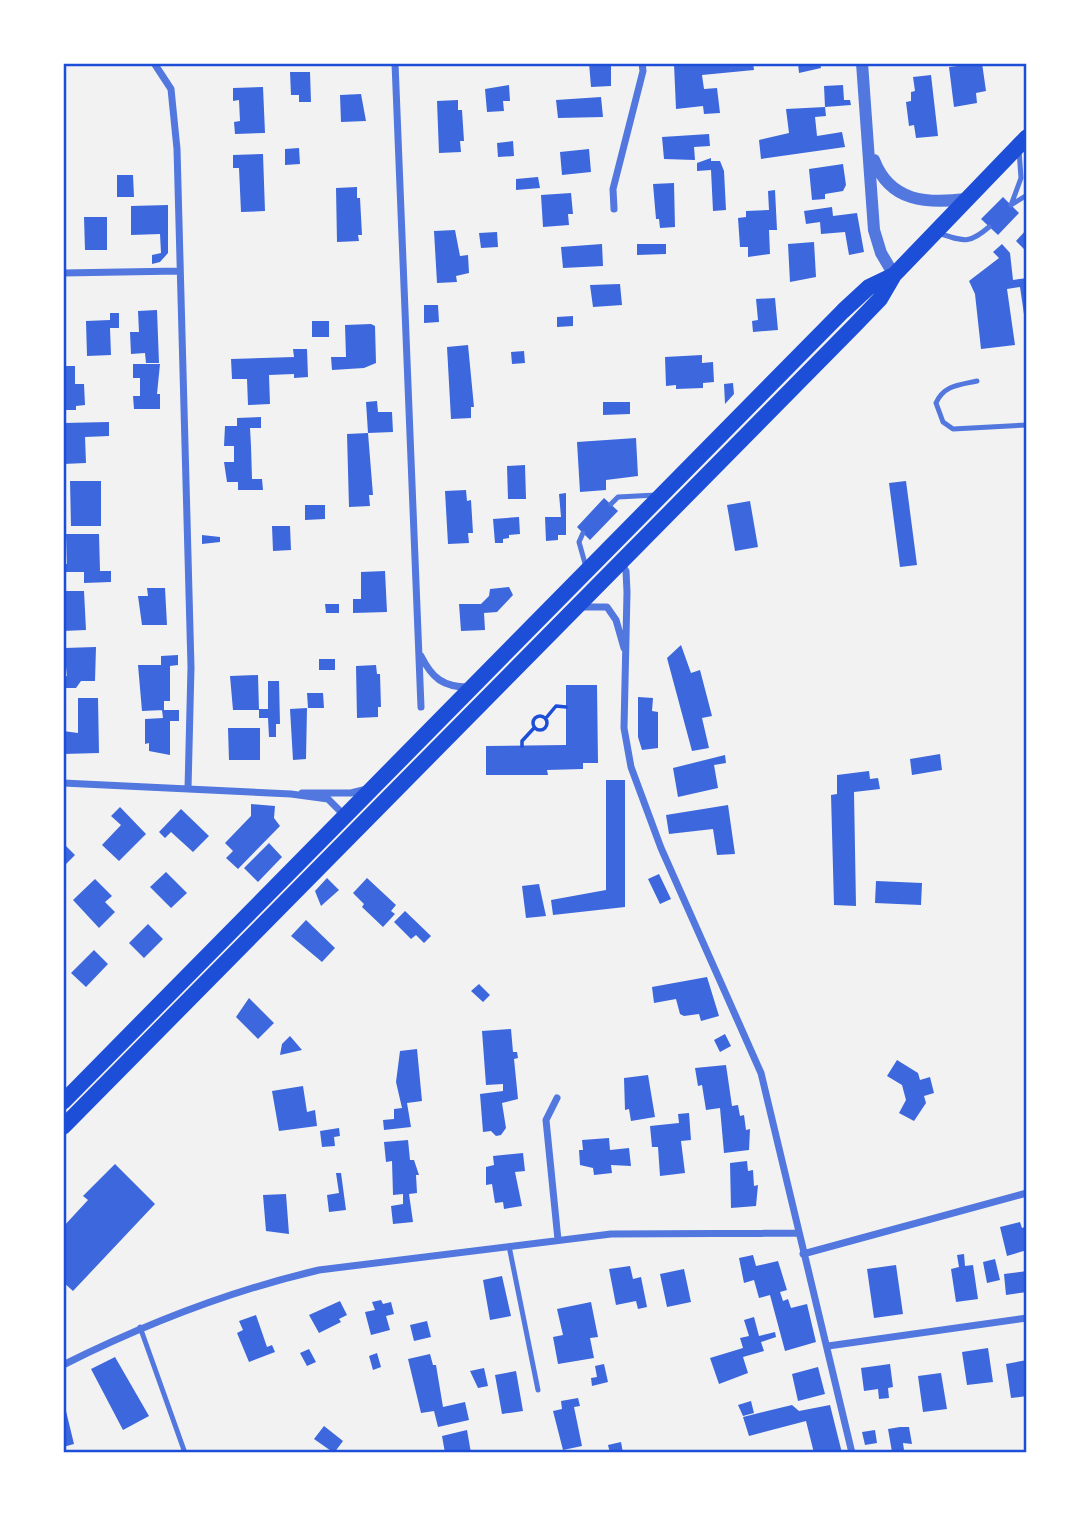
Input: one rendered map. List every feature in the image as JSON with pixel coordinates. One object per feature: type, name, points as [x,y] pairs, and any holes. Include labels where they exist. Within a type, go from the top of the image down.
[{"type":"main road","points":[[63,1127],[855,326],[880,299],[894,275],[966,199],[1024,144]]},
{"type":"main road","points":[[63,1102],[469,687],[855,299],[869,287],[894,275]]},
{"type":"street","points":[[154,63],[164,74],[174,103],[191,667],[188,789]]},
{"type":"street","points":[[395,63],[421,707]]},
{"type":"street","points":[[614,209],[613,189],[643,71],[642,63]]},
{"type":"street","points":[[862,63],[874,230],[881,253],[894,275]]},
{"type":"street","points":[[870,149],[878,170],[892,189],[918,201],[966,199]]},
{"type":"street","points":[[63,273],[179,271]]},
{"type":"street","points":[[621,563],[626,571],[628,604],[624,728],[631,767],[661,848],[761,1073],[852,1453]]},
{"type":"street","points":[[576,608],[600,605],[607,607],[616,620],[625,652]]},
{"type":"street","points":[[419,653],[428,671],[441,683],[469,687]]},
{"type":"street","points":[[63,783],[291,794],[351,793],[372,787]]},
{"type":"street","points":[[291,794],[328,799],[344,815]]},
{"type":"street","points":[[557,1098],[546,1120],[558,1240]]},
{"type":"street","points":[[803,1254],[1027,1193]]},
{"type":"street","points":[[63,1365],[140,1326],[251,1288],[307,1273],[611,1234],[798,1233]]},
{"type":"street","points":[[828,1346],[1027,1318]]},
{"type":"lane","points":[[1024,144],[1021,178],[1011,205],[1027,195]]},
{"type":"lane","points":[[935,232],[964,241],[974,239],[989,227]]},
{"type":"lane","points":[[977,381],[946,388],[940,393],[936,403],[943,422],[953,429],[966,430],[1027,425]]},
{"type":"lane","points":[[611,504],[618,497],[660,495]]},
{"type":"lane","points":[[583,533],[579,542],[586,569]]},
{"type":"lane","points":[[509,1246],[538,1390]]},
{"type":"lane","points":[[140,1326],[185,1453]]},
{"type":"path","points":[[522,746],[522,741],[535,728],[546,727],[546,718],[556,706],[566,706]]},
{"type":"path","points":[[535,728],[535,717],[546,718]]},
{"type":"building","points":[[589,63],[611,63],[611,86],[591,87]]},
{"type":"building","points":[[753,63],[754,70],[702,75],[704,89],[717,88],[720,113],[704,114],[703,106],[676,109],[674,64]]},
{"type":"building","points":[[798,63],[820,63],[821,68],[799,73]]},
{"type":"building","points":[[982,63],[986,91],[976,93],[977,103],[954,107],[949,67]]},
{"type":"building","points":[[290,72],[310,72],[311,102],[299,102],[299,95],[291,95]]},
{"type":"building","points":[[931,75],[938,136],[916,138],[914,125],[909,126],[906,102],[911,101],[911,92],[915,91],[913,77]]},
{"type":"building","points":[[509,85],[510,101],[503,101],[504,111],[487,112],[485,89]]},
{"type":"building","points":[[843,85],[844,100],[850,100],[851,105],[825,107],[824,86]]},
{"type":"building","points":[[263,87],[265,133],[235,134],[234,122],[240,121],[239,100],[233,101],[233,88]]},
{"type":"building","points":[[361,94],[366,121],[341,122],[340,95]]},
{"type":"building","points":[[601,97],[603,117],[558,118],[556,100]]},
{"type":"building","points":[[458,100],[458,110],[462,110],[464,141],[460,141],[461,152],[439,153],[437,101]]},
{"type":"building","points":[[825,107],[826,116],[815,117],[817,136],[842,132],[845,147],[761,159],[759,140],[789,133],[786,109]]},
{"type":"building","points":[[709,134],[710,146],[694,147],[695,160],[664,159],[662,137]]},
{"type":"building","points":[[513,141],[514,156],[498,157],[497,143]]},
{"type":"building","points":[[299,148],[300,164],[285,165],[285,149]]},
{"type":"building","points":[[589,149],[591,172],[562,175],[560,152]]},
{"type":"building","points":[[263,154],[265,211],[241,212],[239,168],[233,168],[233,155]]},
{"type":"building","points":[[711,158],[711,161],[720,161],[724,171],[726,210],[713,211],[711,170],[697,171],[697,163]]},
{"type":"building","points":[[843,164],[846,185],[843,191],[825,194],[825,199],[812,200],[809,169]]},
{"type":"building","points":[[117,175],[133,175],[134,197],[117,197]]},
{"type":"building","points":[[538,177],[540,188],[516,190],[516,179]]},
{"type":"building","points":[[674,183],[675,227],[660,228],[659,219],[656,219],[653,184]]},
{"type":"building","points":[[357,187],[362,235],[358,235],[359,241],[337,242],[336,188]]},
{"type":"building","points":[[775,190],[777,230],[769,230],[770,254],[748,257],[748,247],[740,247],[738,218],[746,217],[746,211],[769,210],[768,191]]},
{"type":"building","points":[[571,193],[573,214],[568,214],[569,225],[543,227],[541,195]]},
{"type":"building","points":[[1003,197],[1019,213],[998,235],[981,219]]},
{"type":"building","points":[[168,205],[168,253],[160,262],[152,264],[152,255],[161,253],[160,234],[131,235],[131,206]]},
{"type":"building","points":[[832,207],[833,216],[857,213],[864,252],[849,255],[845,232],[821,234],[820,222],[806,224],[804,211]]},
{"type":"building","points":[[84,217],[107,217],[107,250],[85,250]]},
{"type":"building","points":[[1027,229],[1027,252],[1016,241]]},
{"type":"building","points":[[455,230],[460,256],[468,255],[469,273],[456,276],[457,282],[437,283],[434,231]]},
{"type":"building","points":[[497,232],[498,247],[481,248],[479,233]]},
{"type":"building","points":[[814,242],[816,277],[790,282],[788,244]]},
{"type":"building","points":[[602,244],[603,266],[563,268],[561,247]]},
{"type":"building","points":[[637,244],[666,244],[666,254],[637,255]]},
{"type":"building","points":[[1002,244],[1010,253],[1013,280],[1027,278],[1027,335],[1020,287],[1007,289],[1015,345],[981,349],[975,294],[969,281],[999,258],[993,252]]},
{"type":"building","points":[[620,284],[622,305],[593,307],[590,285]]},
{"type":"building","points":[[775,298],[778,330],[753,332],[752,321],[758,320],[756,299]]},
{"type":"building","points":[[424,305],[438,305],[439,322],[424,323]]},
{"type":"building","points":[[157,310],[159,363],[146,363],[145,353],[131,354],[130,332],[139,332],[138,311]]},
{"type":"building","points":[[110,313],[119,313],[119,328],[110,328],[111,355],[87,356],[86,321],[110,320]]},
{"type":"building","points":[[573,316],[573,326],[557,327],[557,317]]},
{"type":"building","points":[[312,321],[329,321],[329,337],[312,337]]},
{"type":"building","points":[[345,325],[375,326],[376,363],[364,368],[332,370],[331,357],[346,357]]},
{"type":"building","points":[[468,345],[474,407],[471,407],[471,418],[451,419],[447,347]]},
{"type":"building","points":[[293,349],[307,349],[308,377],[294,378],[294,374],[269,375],[270,404],[248,405],[247,379],[232,379],[231,359],[294,357]]},
{"type":"building","points":[[524,351],[525,363],[512,364],[511,352]]},
{"type":"building","points":[[702,355],[702,363],[713,362],[714,382],[703,383],[703,388],[676,389],[676,385],[666,386],[665,357]]},
{"type":"building","points":[[133,364],[160,364],[157,394],[160,394],[160,409],[134,409],[133,396],[140,396],[140,378],[133,378]]},
{"type":"building","points":[[63,366],[75,366],[75,384],[84,384],[85,405],[76,406],[76,410],[63,410]]},
{"type":"building","points":[[733,383],[734,394],[725,404],[724,384]]},
{"type":"building","points":[[377,401],[378,412],[392,412],[393,432],[368,433],[366,402]]},
{"type":"building","points":[[603,402],[630,402],[630,414],[603,415]]},
{"type":"building","points":[[261,417],[261,428],[250,428],[252,479],[262,479],[263,490],[238,490],[238,482],[227,482],[224,462],[234,462],[234,446],[224,446],[225,426],[237,426],[237,418]]},
{"type":"building","points":[[109,422],[109,436],[85,437],[86,463],[63,464],[63,423]]},
{"type":"building","points":[[368,433],[373,495],[369,495],[370,506],[349,507],[347,434]]},
{"type":"building","points":[[636,438],[638,476],[606,480],[606,490],[580,492],[577,442]]},
{"type":"building","points":[[525,465],[526,499],[508,499],[507,466]]},
{"type":"building","points":[[70,481],[101,481],[101,526],[71,526]]},
{"type":"building","points":[[906,481],[917,565],[900,567],[889,483]]},
{"type":"building","points":[[466,490],[467,501],[471,500],[473,533],[468,533],[469,543],[448,544],[445,491]]},
{"type":"building","points":[[566,493],[566,535],[558,535],[558,540],[546,541],[545,517],[561,517],[559,494]]},
{"type":"building","points":[[604,498],[618,511],[590,540],[577,527]]},
{"type":"building","points":[[750,501],[758,547],[735,551],[727,505]]},
{"type":"building","points":[[305,505],[325,505],[325,519],[305,520]]},
{"type":"building","points":[[519,517],[520,534],[509,535],[509,538],[503,539],[503,543],[495,543],[493,519]]},
{"type":"building","points":[[272,526],[290,526],[291,550],[273,551]]},
{"type":"building","points":[[66,534],[99,534],[100,571],[111,571],[111,582],[84,583],[84,572],[63,572],[63,564],[67,564]]},
{"type":"building","points":[[202,535],[220,537],[220,542],[202,544]]},
{"type":"building","points":[[385,571],[387,612],[353,613],[353,599],[361,599],[361,572]]},
{"type":"building","points":[[509,587],[513,595],[497,612],[484,613],[485,630],[461,631],[459,604],[481,604],[489,596],[490,589]]},
{"type":"building","points":[[147,588],[165,588],[167,625],[142,625],[138,596],[148,596]]},
{"type":"building","points":[[63,591],[84,591],[86,630],[63,631]]},
{"type":"building","points":[[325,604],[339,604],[339,613],[326,613]]},
{"type":"building","points":[[681,645],[691,673],[700,670],[712,716],[702,718],[709,748],[692,751],[667,658]]},
{"type":"building","points":[[96,647],[95,681],[81,681],[76,688],[63,688],[63,677],[67,676],[64,648]]},
{"type":"building","points":[[178,655],[178,665],[170,666],[170,701],[164,701],[164,710],[142,711],[138,665],[161,665],[161,656]]},
{"type":"building","points":[[319,659],[335,659],[335,670],[319,670]]},
{"type":"building","points":[[376,665],[377,674],[380,674],[381,707],[378,707],[378,717],[357,718],[356,666]]},
{"type":"building","points":[[258,675],[259,710],[233,710],[230,676]]},
{"type":"building","points":[[268,681],[279,681],[280,724],[276,724],[276,737],[269,737],[268,718],[259,718],[259,709],[268,709]]},
{"type":"building","points":[[566,685],[597,685],[598,763],[583,763],[583,769],[547,770],[548,775],[486,775],[486,746],[566,745]]},
{"type":"building","points":[[307,693],[323,693],[324,708],[308,708]]},
{"type":"building","points":[[638,697],[653,698],[652,711],[658,712],[658,748],[642,750],[638,737]]},
{"type":"building","points":[[78,698],[98,698],[99,753],[63,754],[63,731],[78,733]]},
{"type":"building","points":[[307,708],[306,759],[293,760],[290,709]]},
{"type":"building","points":[[162,710],[179,710],[179,721],[170,721],[170,755],[149,751],[149,743],[145,744],[145,719],[163,718]]},
{"type":"building","points":[[228,728],[260,728],[260,760],[229,760]]},
{"type":"building","points":[[940,754],[942,770],[912,775],[910,759]]},
{"type":"building","points":[[725,755],[726,763],[714,765],[718,788],[678,797],[673,768]]},
{"type":"building","points":[[869,771],[870,779],[878,778],[880,789],[854,792],[856,906],[834,905],[831,795],[837,794],[837,775]]},
{"type":"building","points":[[606,780],[625,780],[625,907],[553,915],[551,900],[606,890]]},
{"type":"building","points":[[251,804],[275,806],[274,818],[280,826],[238,869],[226,858],[233,851],[225,843],[251,816]]},
{"type":"building","points":[[728,805],[735,854],[717,855],[713,829],[669,834],[666,815]]},
{"type":"building","points":[[120,807],[146,834],[119,861],[102,845],[121,825],[111,816]]},
{"type":"building","points":[[181,809],[209,836],[193,852],[171,832],[165,838],[159,832]]},
{"type":"building","points":[[63,843],[75,855],[63,867]]},
{"type":"building","points":[[269,843],[282,857],[258,882],[244,868]]},
{"type":"building","points":[[166,872],[187,893],[171,908],[150,887]]},
{"type":"building","points":[[659,874],[671,899],[660,904],[648,879]]},
{"type":"building","points":[[327,878],[339,890],[321,906],[315,891]]},
{"type":"building","points":[[367,878],[396,905],[391,911],[395,914],[383,927],[362,907],[364,904],[353,893]]},
{"type":"building","points":[[95,879],[112,896],[105,902],[115,912],[99,928],[73,900]]},
{"type":"building","points":[[876,881],[922,883],[921,905],[875,903]]},
{"type":"building","points":[[539,884],[546,916],[526,918],[522,886]]},
{"type":"building","points":[[405,911],[431,936],[424,943],[416,935],[411,939],[394,922]]},
{"type":"building","points":[[306,920],[335,948],[322,962],[291,936]]},
{"type":"building","points":[[148,924],[163,939],[144,958],[129,943]]},
{"type":"building","points":[[94,950],[108,964],[86,987],[71,973]]},
{"type":"building","points":[[707,977],[719,1016],[701,1021],[699,1014],[680,1014],[676,999],[654,1003],[652,987]]},
{"type":"building","points":[[479,984],[490,995],[483,1002],[471,991]]},
{"type":"building","points":[[249,998],[274,1023],[258,1039],[236,1017]]},
{"type":"building","points":[[511,1029],[513,1052],[517,1052],[518,1058],[514,1059],[518,1099],[502,1103],[506,1128],[501,1135],[496,1136],[491,1131],[483,1132],[480,1094],[503,1091],[503,1084],[486,1085],[482,1031]]},
{"type":"building","points":[[725,1034],[731,1046],[720,1052],[714,1040]]},
{"type":"building","points":[[290,1036],[302,1050],[280,1055],[282,1044]]},
{"type":"building","points":[[417,1049],[422,1101],[407,1103],[411,1127],[384,1130],[383,1120],[394,1119],[394,1109],[402,1108],[396,1082],[400,1051]]},
{"type":"building","points":[[897,1060],[918,1073],[920,1080],[930,1077],[934,1093],[924,1096],[926,1103],[914,1121],[899,1113],[906,1100],[902,1085],[887,1076]]},
{"type":"building","points":[[726,1065],[732,1106],[738,1105],[740,1116],[744,1115],[746,1130],[750,1129],[749,1150],[724,1153],[720,1108],[706,1110],[702,1085],[698,1086],[695,1068]]},
{"type":"building","points":[[648,1075],[655,1117],[631,1121],[629,1109],[625,1110],[624,1078]]},
{"type":"building","points":[[303,1086],[307,1112],[315,1110],[317,1126],[279,1131],[272,1091]]},
{"type":"building","points":[[689,1113],[691,1140],[681,1141],[685,1173],[660,1176],[658,1147],[652,1147],[650,1126],[679,1123],[678,1114]]},
{"type":"building","points":[[339,1128],[340,1136],[334,1137],[335,1146],[322,1147],[320,1131]]},
{"type":"building","points":[[609,1138],[610,1150],[629,1148],[631,1166],[611,1165],[612,1173],[594,1175],[593,1168],[580,1165],[579,1150],[583,1150],[582,1140]]},
{"type":"building","points":[[408,1140],[410,1160],[414,1160],[419,1175],[416,1175],[417,1193],[409,1194],[413,1222],[393,1224],[391,1206],[403,1204],[403,1194],[393,1195],[392,1161],[386,1162],[384,1142]]},
{"type":"building","points":[[523,1153],[525,1171],[515,1172],[522,1206],[504,1209],[503,1202],[495,1203],[492,1184],[486,1185],[486,1167],[494,1165],[493,1156]]},
{"type":"building","points":[[747,1161],[748,1171],[753,1170],[754,1186],[758,1185],[756,1206],[731,1208],[730,1163]]},
{"type":"building","points":[[115,1164],[155,1204],[73,1291],[63,1282],[63,1227],[88,1200],[83,1196]]},
{"type":"building","points":[[336,1173],[341,1173],[346,1210],[329,1212],[327,1195],[339,1193]]},
{"type":"building","points":[[286,1194],[289,1234],[266,1231],[263,1195]]},
{"type":"building","points":[[1020,1222],[1022,1228],[1027,1226],[1027,1250],[1007,1256],[1000,1227]]},
{"type":"building","points":[[964,1254],[965,1266],[973,1265],[978,1299],[956,1302],[951,1269],[959,1267],[957,1255]]},
{"type":"building","points":[[753,1255],[756,1266],[778,1261],[787,1290],[780,1292],[783,1301],[788,1299],[791,1308],[807,1304],[816,1342],[785,1351],[770,1295],[759,1298],[754,1280],[744,1283],[739,1258]]},
{"type":"building","points":[[995,1259],[1000,1280],[987,1283],[983,1262]]},
{"type":"building","points":[[896,1265],[903,1314],[874,1318],[867,1269]]},
{"type":"building","points":[[630,1266],[633,1279],[641,1277],[647,1307],[638,1309],[636,1301],[616,1305],[609,1269]]},
{"type":"building","points":[[684,1269],[691,1302],[667,1307],[660,1274]]},
{"type":"building","points":[[1027,1271],[1027,1292],[1006,1295],[1004,1274]]},
{"type":"building","points":[[502,1276],[511,1316],[490,1320],[483,1280]]},
{"type":"building","points":[[381,1300],[383,1304],[391,1302],[394,1314],[386,1316],[390,1330],[371,1335],[365,1312],[375,1310],[372,1302]]},
{"type":"building","points":[[340,1301],[347,1315],[339,1319],[341,1322],[319,1333],[309,1315]]},
{"type":"building","points":[[591,1302],[598,1337],[590,1338],[594,1358],[558,1364],[553,1337],[563,1335],[557,1309]]},
{"type":"building","points":[[256,1315],[267,1347],[272,1345],[275,1352],[249,1362],[237,1333],[243,1330],[239,1321]]},
{"type":"building","points":[[754,1317],[759,1336],[775,1332],[776,1337],[761,1342],[764,1351],[743,1357],[748,1373],[719,1384],[710,1358],[743,1348],[740,1338],[749,1336],[744,1320]]},
{"type":"building","points":[[427,1321],[431,1337],[414,1341],[410,1325]]},
{"type":"building","points":[[988,1348],[993,1382],[967,1385],[962,1352]]},
{"type":"building","points":[[309,1349],[316,1362],[307,1366],[300,1353]]},
{"type":"building","points":[[377,1353],[381,1367],[373,1370],[369,1356]]},
{"type":"building","points":[[430,1354],[433,1365],[436,1365],[443,1407],[465,1402],[469,1420],[438,1427],[434,1411],[421,1413],[408,1359]]},
{"type":"building","points":[[115,1357],[149,1416],[123,1430],[91,1369]]},
{"type":"building","points":[[1027,1360],[1027,1396],[1011,1398],[1006,1364]]},
{"type":"building","points":[[604,1364],[608,1382],[592,1386],[591,1378],[597,1377],[595,1366]]},
{"type":"building","points":[[890,1364],[893,1387],[888,1388],[889,1398],[879,1399],[878,1389],[864,1391],[861,1368]]},
{"type":"building","points":[[818,1367],[825,1394],[798,1401],[792,1374]]},
{"type":"building","points":[[484,1368],[488,1386],[478,1388],[470,1371]]},
{"type":"building","points":[[516,1371],[523,1411],[502,1414],[495,1375]]},
{"type":"building","points":[[941,1373],[947,1409],[923,1412],[918,1376]]},
{"type":"building","points":[[578,1398],[580,1406],[574,1407],[582,1446],[563,1450],[553,1411],[562,1409],[561,1401]]},
{"type":"building","points":[[751,1401],[754,1413],[743,1416],[738,1405]]},
{"type":"building","points":[[792,1405],[799,1411],[830,1405],[842,1453],[814,1453],[806,1421],[749,1436],[743,1417]]},
{"type":"building","points":[[66,1411],[74,1444],[63,1447],[63,1412]]},
{"type":"building","points":[[324,1426],[343,1441],[334,1453],[314,1439]]},
{"type":"building","points":[[909,1427],[912,1444],[903,1443],[904,1450],[892,1452],[888,1429]]},
{"type":"building","points":[[467,1430],[471,1453],[445,1453],[442,1436]]},
{"type":"building","points":[[875,1430],[877,1443],[865,1445],[862,1432]]},
{"type":"building","points":[[621,1442],[623,1453],[610,1453],[608,1445]]}]
